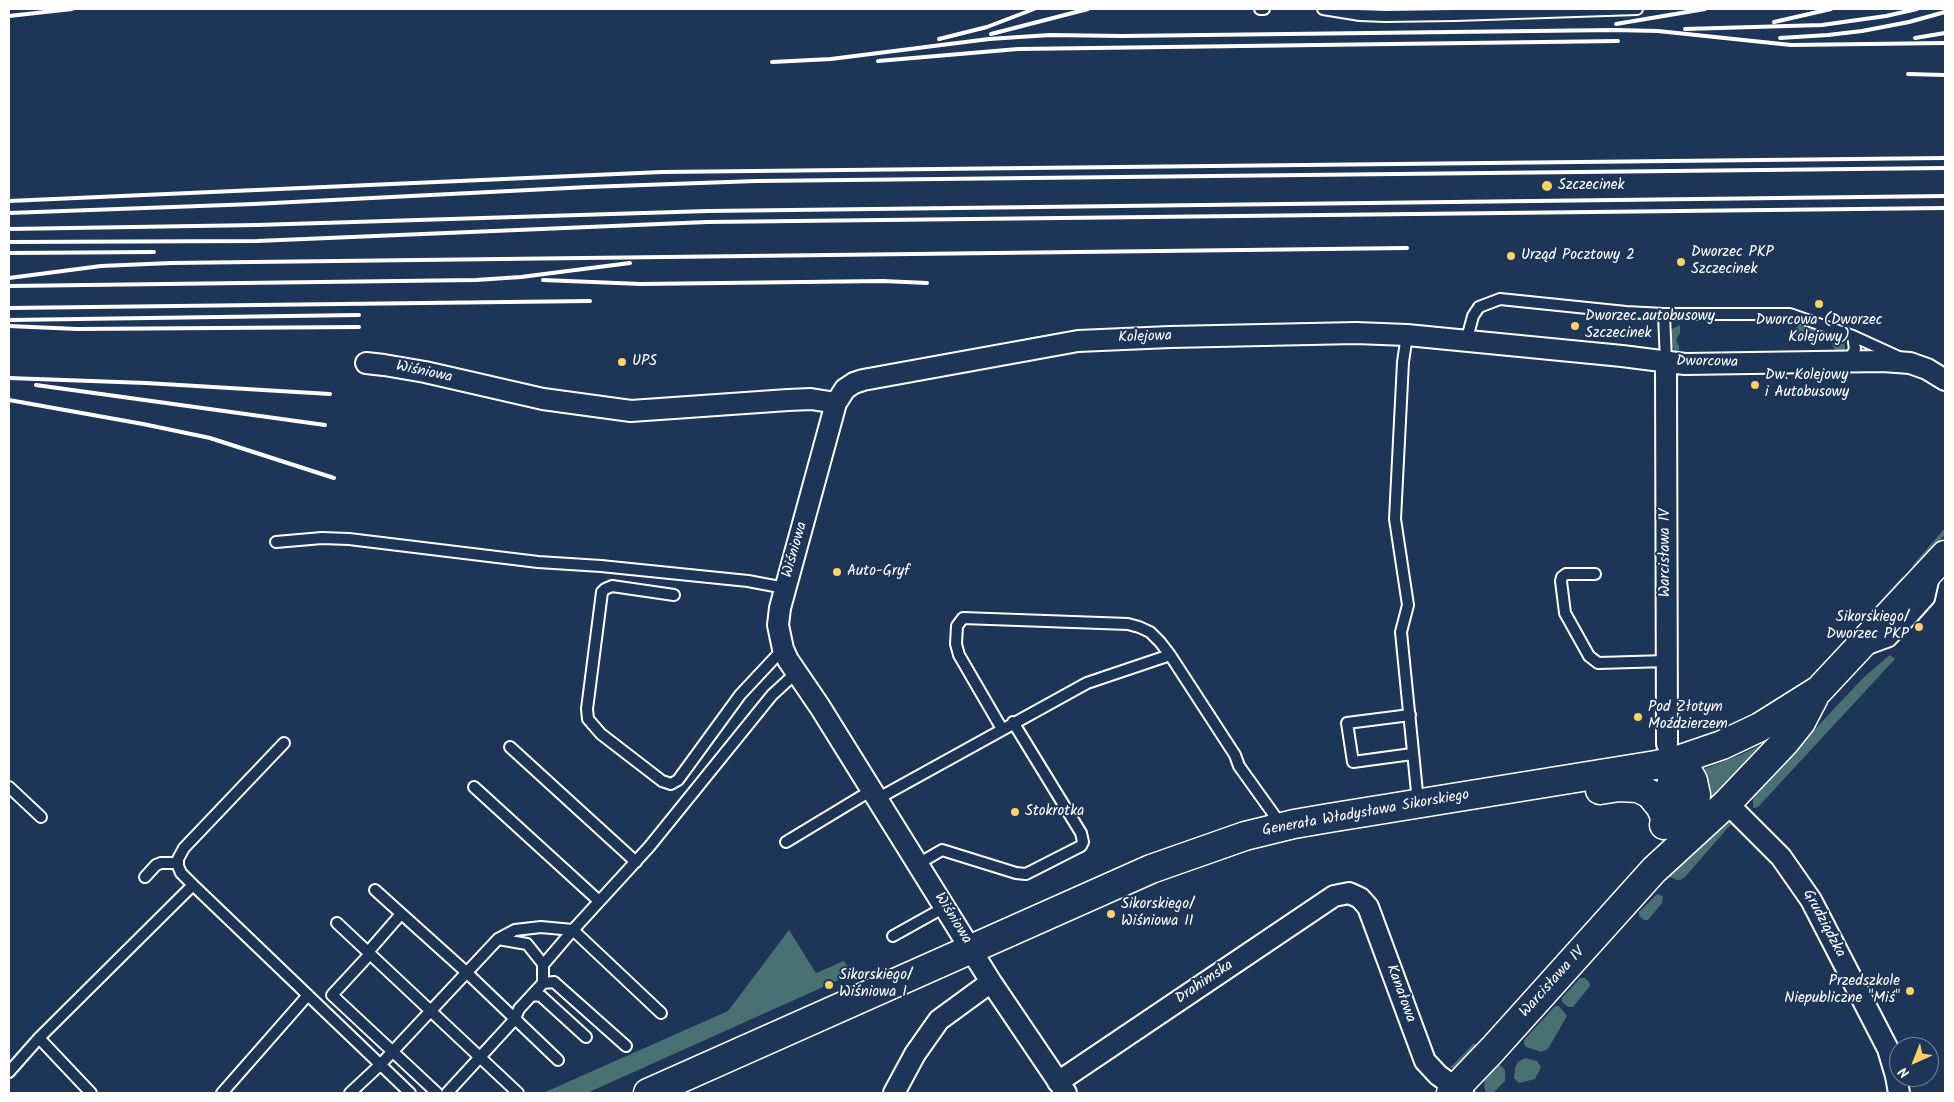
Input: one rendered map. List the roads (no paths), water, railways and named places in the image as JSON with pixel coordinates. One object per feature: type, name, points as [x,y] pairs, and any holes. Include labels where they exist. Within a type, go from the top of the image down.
[{"type":"street","name":"Kolejowa","points":[[836,403],[845,389],[863,380],[1078,340],[1336,333],[1407,335],[1466,342]]},
{"type":"street","name":"Dworcowa","points":[[1466,342],[1685,364],[1910,363],[1927,369],[1945,380]]},
{"type":"street","name":"Warcisława IV","points":[[1654,870],[1666,819],[1674,752],[1667,661],[1666,362]]},
{"type":"street","name":"Wiśniowa","points":[[366,364],[417,371],[543,399],[631,411],[811,399],[836,403],[785,588],[778,625],[783,649],[991,982],[1062,1087]]},
{"type":"street","name":"Generała Władysława Sikorskiego","points":[[648,1093],[1151,869],[1245,836],[1282,827],[1418,803],[1656,766],[1674,752],[1722,745],[1760,727],[1819,690],[1941,558]]},
{"type":"street","name":"Warcisława IV","points":[[1457,1091],[1654,870],[1727,803],[1785,742],[1801,722],[1819,690]]},
{"type":"street","name":"Warcisława IV","points":[[1674,752],[1693,781],[1696,795],[1694,812],[1680,845]]},
{"type":"street","points":[[1524,786],[1595,791],[1638,788],[1650,794],[1660,806],[1666,819]]},
{"type":"street","name":"Grudziądzka","points":[[1727,803],[1781,857],[1811,900],[1888,1049],[1899,1093]]},
{"type":"street","name":"Drahimska","points":[[1062,1087],[1334,896],[1343,893],[1354,894]]},
{"type":"street","name":"Kanałowa","points":[[1354,894],[1368,907],[1425,1061],[1457,1091]]},
{"type":"street","points":[[894,1093],[919,1047],[939,1020],[991,982]]},
{"type":"lane","points":[[1323,9],[1344,13],[1385,16],[1637,9]]},
{"type":"lane","points":[[1466,342],[1473,316],[1479,307],[1500,299],[1664,314],[1790,314],[1853,336],[1895,354],[1910,363]]},
{"type":"lane","points":[[1664,314],[1666,362]]},
{"type":"lane","points":[[1407,335],[1403,362],[1395,519],[1408,605],[1401,632],[1418,803]]},
{"type":"lane","points":[[1848,362],[1855,349],[1853,336]]},
{"type":"lane","points":[[276,542],[322,538],[349,539],[538,562],[601,566],[748,581],[785,588]]},
{"type":"lane","points":[[1595,574],[1566,574],[1560,581],[1565,613],[1589,656],[1598,663],[1667,661]]},
{"type":"lane","points":[[674,595],[612,586],[605,589],[601,596],[587,708],[588,719],[601,734],[666,783],[671,784],[678,780],[740,695],[783,649]]},
{"type":"lane","points":[[1002,729],[959,655],[956,644],[957,626],[963,618],[1128,624],[1140,627],[1150,632],[1170,655],[1235,755],[1239,766],[1282,827]]},
{"type":"lane","points":[[786,842],[1088,683],[1170,655]]},
{"type":"lane","points":[[543,964],[636,862],[772,695],[797,672]]},
{"type":"lane","points":[[1410,715],[1347,723],[1353,762],[1412,754]]},
{"type":"lane","points":[[918,864],[942,850],[1016,873],[1026,874],[1081,846],[1083,842],[1080,833],[1013,722]]},
{"type":"lane","points":[[284,743],[180,853],[178,863],[181,874],[410,1093]]},
{"type":"lane","points":[[510,747],[636,862]]},
{"type":"lane","points":[[9,787],[41,817]]},
{"type":"lane","points":[[474,787],[599,901]]},
{"type":"lane","points":[[144,877],[156,865],[161,863],[178,863]]},
{"type":"lane","points":[[9,1072],[39,1038],[193,885]]},
{"type":"lane","points":[[375,890],[466,971],[558,1060]]},
{"type":"lane","points":[[893,936],[945,908]]},
{"type":"lane","points":[[320,1007],[402,914]]},
{"type":"lane","points":[[336,923],[518,1093]]},
{"type":"lane","points":[[350,1093],[380,1065],[498,939],[515,930],[541,927],[573,930],[661,1013]]},
{"type":"lane","points":[[498,939],[527,944],[543,964],[543,983]]},
{"type":"lane","points":[[447,1093],[515,1019],[519,1008],[543,983],[554,982],[626,1046]]},
{"type":"lane","points":[[332,994],[437,1093]]},
{"type":"lane","points":[[532,994],[541,996],[586,1037]]},
{"type":"lane","points":[[222,1093],[308,995]]},
{"type":"lane","points":[[39,1038],[91,1093]]},
{"type":"railway","points":[[9,16],[72,9]]},
{"type":"railway","points":[[939,39],[987,27],[1034,9]]},
{"type":"railway","points":[[991,34],[1088,9]]},
{"type":"railway","points":[[1616,24],[1705,9]]},
{"type":"railway","points":[[1774,22],[1831,9]]},
{"type":"railway","points":[[1685,29],[1822,25],[1886,16],[1917,9]]},
{"type":"railway","points":[[1780,38],[1862,31],[1909,22],[1945,12]]},
{"type":"railway","points":[[772,62],[831,59],[989,39],[1050,35],[1122,36],[1615,30],[1658,31],[1791,45],[1945,43]]},
{"type":"railway","points":[[1915,38],[1945,33]]},
{"type":"railway","points":[[878,61],[1018,49],[1618,41]]},
{"type":"railway","points":[[1908,74],[1945,75]]},
{"type":"railway","points":[[9,201],[662,172],[1945,158]]},
{"type":"railway","points":[[9,213],[756,181],[1945,168]]},
{"type":"railway","points":[[9,229],[257,225],[708,211],[1945,196]]},
{"type":"railway","points":[[9,242],[257,241],[707,222],[1945,208]]},
{"type":"railway","points":[[9,278],[101,266],[171,263],[1407,248]]},
{"type":"railway","points":[[9,253],[154,252]]},
{"type":"railway","points":[[9,286],[476,280],[521,277],[630,263]]},
{"type":"railway","points":[[543,280],[641,284],[883,281],[927,283]]},
{"type":"railway","points":[[9,308],[590,301]]},
{"type":"railway","points":[[9,320],[359,315]]},
{"type":"railway","points":[[9,326],[77,329],[359,327]]},
{"type":"railway","points":[[9,378],[146,383],[330,394]]},
{"type":"railway","points":[[36,385],[325,425]]},
{"type":"railway","points":[[9,400],[210,438],[334,478]]},
{"type":"place","name":"Szczecinek","points":[[1547,186]]},
{"type":"place","name":"Urząd Pocztowy 2","points":[[1511,256]]},
{"type":"place","name":"Dworzec PKP Szczecinek","points":[[1681,262]]},
{"type":"place","name":"Dworcowa (Dworzec Kolejowy)","points":[[1819,304]]},
{"type":"place","name":"Dworzec autobusowy Szczecinek","points":[[1575,326]]},
{"type":"place","name":"UPS","points":[[622,362]]},
{"type":"place","name":"Dw. Kolejowy i Autobusowy","points":[[1755,385]]},
{"type":"place","name":"Auto-Gryf","points":[[837,572]]},
{"type":"place","name":"Sikorskiego/ Dworzec PKP","points":[[1919,627]]},
{"type":"place","name":"Pod Złotym Moździerzem","points":[[1638,717]]},
{"type":"place","name":"Stokrotka","points":[[1015,812]]},
{"type":"place","name":"Sikorskiego/ Wiśniowa II","points":[[1111,914]]},
{"type":"place","name":"Sikorskiego/ Wiśniowa I","points":[[829,985]]},
{"type":"place","name":"Przedszkole Niepubliczne \"Miś\"","points":[[1910,991]]}]
